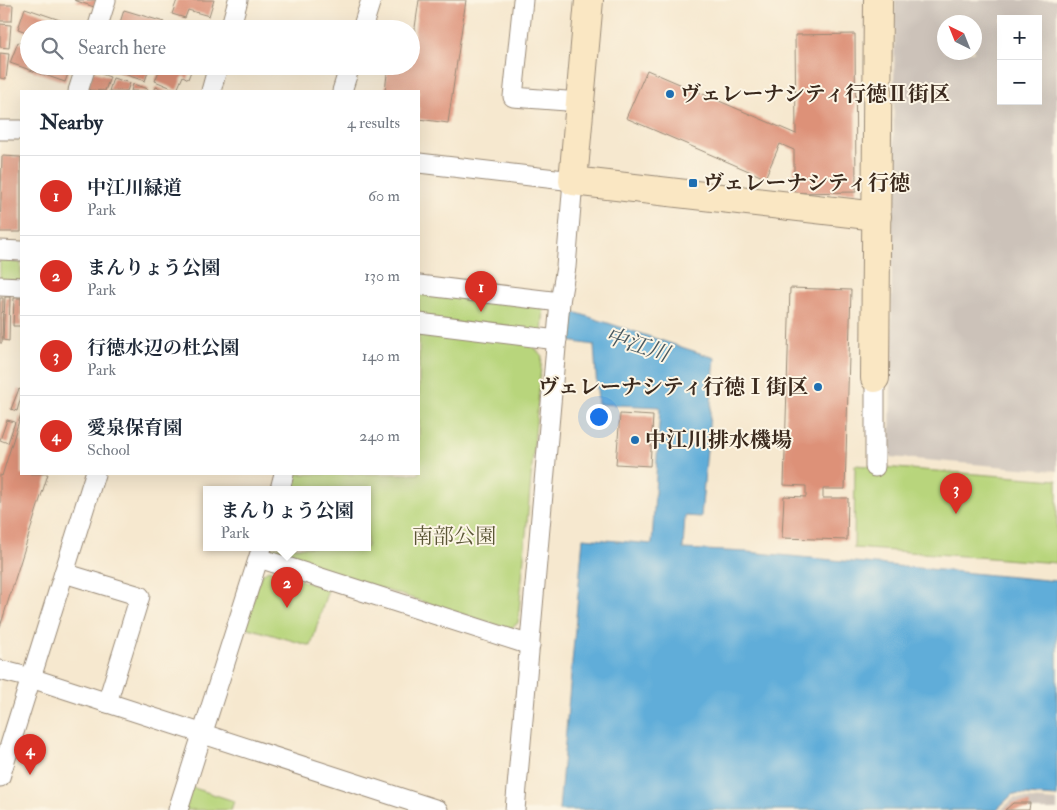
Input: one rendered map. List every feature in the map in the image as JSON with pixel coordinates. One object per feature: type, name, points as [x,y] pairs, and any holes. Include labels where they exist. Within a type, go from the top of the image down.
[{"type":"street","points":[[100,20],[106,0]]},
{"type":"street","points":[[232,20],[238,0]]},
{"type":"street","points":[[364,20],[370,0]]},
{"type":"street","points":[[523,0],[513,97],[580,102]]},
{"type":"street","points":[[515,810],[589,0]]},
{"type":"street","points":[[875,467],[878,0]]},
{"type":"street","points":[[78,90],[83,75]]},
{"type":"street","points":[[211,90],[215,75]]},
{"type":"street","points":[[342,90],[347,75]]},
{"type":"street","points":[[0,130],[20,130]]},
{"type":"street","points":[[420,162],[877,216]]},
{"type":"street","points":[[0,250],[20,251]]},
{"type":"street","points":[[420,285],[560,302]]},
{"type":"street","points":[[0,286],[20,287]]},
{"type":"street","points":[[420,323],[557,340]]},
{"type":"street","points":[[0,777],[95,475]]},
{"type":"street","points":[[178,810],[260,552],[530,645]]},
{"type":"street","points":[[64,572],[140,596],[107,703]]},
{"type":"street","points":[[0,670],[31,678],[438,810]]},
{"type":"shaded area","points":[[895,0],[1057,0],[1057,471],[890,457]]},
{"type":"shaded area","points":[[1014,798],[1057,801],[1057,810],[1001,810]]},
{"type":"green space","points":[[0,257],[20,257],[20,281],[0,280]]},
{"type":"green space","points":[[420,291],[544,306],[542,334],[420,318]]},
{"type":"green space","name":"南部公園","points":[[420,329],[530,343],[542,356],[518,623],[510,629],[274,555],[272,551],[371,551],[371,486],[287,486],[291,475],[420,475]]},
{"type":"green space","points":[[855,465],[1057,480],[1057,563],[854,548]]},
{"type":"green space","points":[[268,570],[328,589],[311,646],[245,627],[261,575]]},
{"type":"green space","points":[[191,787],[234,801],[231,810],[183,810]]},
{"type":"water","name":"中江川","points":[[571,311],[715,358],[701,517],[685,516],[683,549],[747,552],[1057,581],[1057,797],[1013,794],[996,810],[559,810],[583,538],[652,544],[660,407],[598,404],[594,345],[568,341]]},
{"type":"building","points":[[74,0],[97,0],[94,7]]},
{"type":"building","points":[[177,0],[214,0],[209,16],[188,10],[185,18],[172,14]]},
{"type":"building","points":[[419,0],[466,0],[448,123],[420,119],[420,90],[385,90],[387,75],[420,75],[420,20],[416,20]]},
{"type":"building","points":[[0,5],[13,5],[12,21],[0,21]]},
{"type":"building","points":[[25,8],[60,20],[21,20]]},
{"type":"building","points":[[124,10],[157,20],[121,20]]},
{"type":"building","points":[[0,24],[11,25],[9,48],[0,47]]},
{"type":"building","name":"ヴェレーナシティ行徳Ⅱ街区","points":[[855,34],[856,192],[794,193],[794,150],[780,144],[765,178],[626,118],[647,70],[796,134],[795,35]]},
{"type":"building","points":[[18,42],[20,43],[20,66],[10,63]]},
{"type":"building","points":[[0,53],[9,54],[6,79],[0,78]]},
{"type":"building","points":[[45,75],[68,75],[65,82]]},
{"type":"building","points":[[92,75],[110,77],[105,90],[87,90]]},
{"type":"building","points":[[127,75],[147,75],[145,81]]},
{"type":"building","points":[[157,75],[190,75],[188,79],[183,76],[177,90],[155,81]]},
{"type":"building","points":[[113,78],[130,83],[127,90],[109,90]]},
{"type":"building","points":[[133,84],[148,89],[148,90],[131,90]]},
{"type":"building","points":[[156,87],[165,90],[154,90]]},
{"type":"building","points":[[2,156],[20,157],[20,232],[0,232]]},
{"type":"building","name":"ヴェレーナシティ行徳Ⅰ街区","points":[[790,288],[851,290],[845,489],[823,489],[823,498],[848,498],[847,540],[782,538],[784,496],[806,497],[806,486],[784,485]]},
{"type":"building","points":[[5,297],[10,297],[9,341],[3,340]]},
{"type":"building","points":[[0,298],[3,298],[2,343],[0,343]]},
{"type":"building","points":[[14,298],[20,298],[20,326],[13,326]]},
{"type":"building","points":[[19,389],[20,400],[17,411],[11,409]]},
{"type":"building","name":"中江川排水機場","points":[[620,414],[653,416],[650,466],[616,464]]},
{"type":"building","points":[[20,417],[20,475],[48,475],[0,627],[0,475],[2,476]]},
{"type":"building","points":[[7,420],[15,422],[8,443],[0,440]]},
{"type":"building","points":[[1013,803],[1030,803],[1029,810],[1005,810]]},
{"type":"place","name":"ヴェレーナシティ行徳Ⅱ街区","points":[[670,94]]},
{"type":"place","name":"ヴェレーナシティ行徳","points":[[693,183]]},
{"type":"place","name":"中江川緑道","points":[[481,312]]},
{"type":"place","name":"ヴェレーナシティ行徳Ⅰ街区","points":[[818,387]]},
{"type":"place","name":"中江川排水機場","points":[[635,440]]},
{"type":"place","name":"行徳水辺の杜公園","points":[[956,514]]},
{"type":"place","name":"まんりょう公園","points":[[287,608]]},
{"type":"place","name":"愛泉保育園","points":[[30,775]]}]
